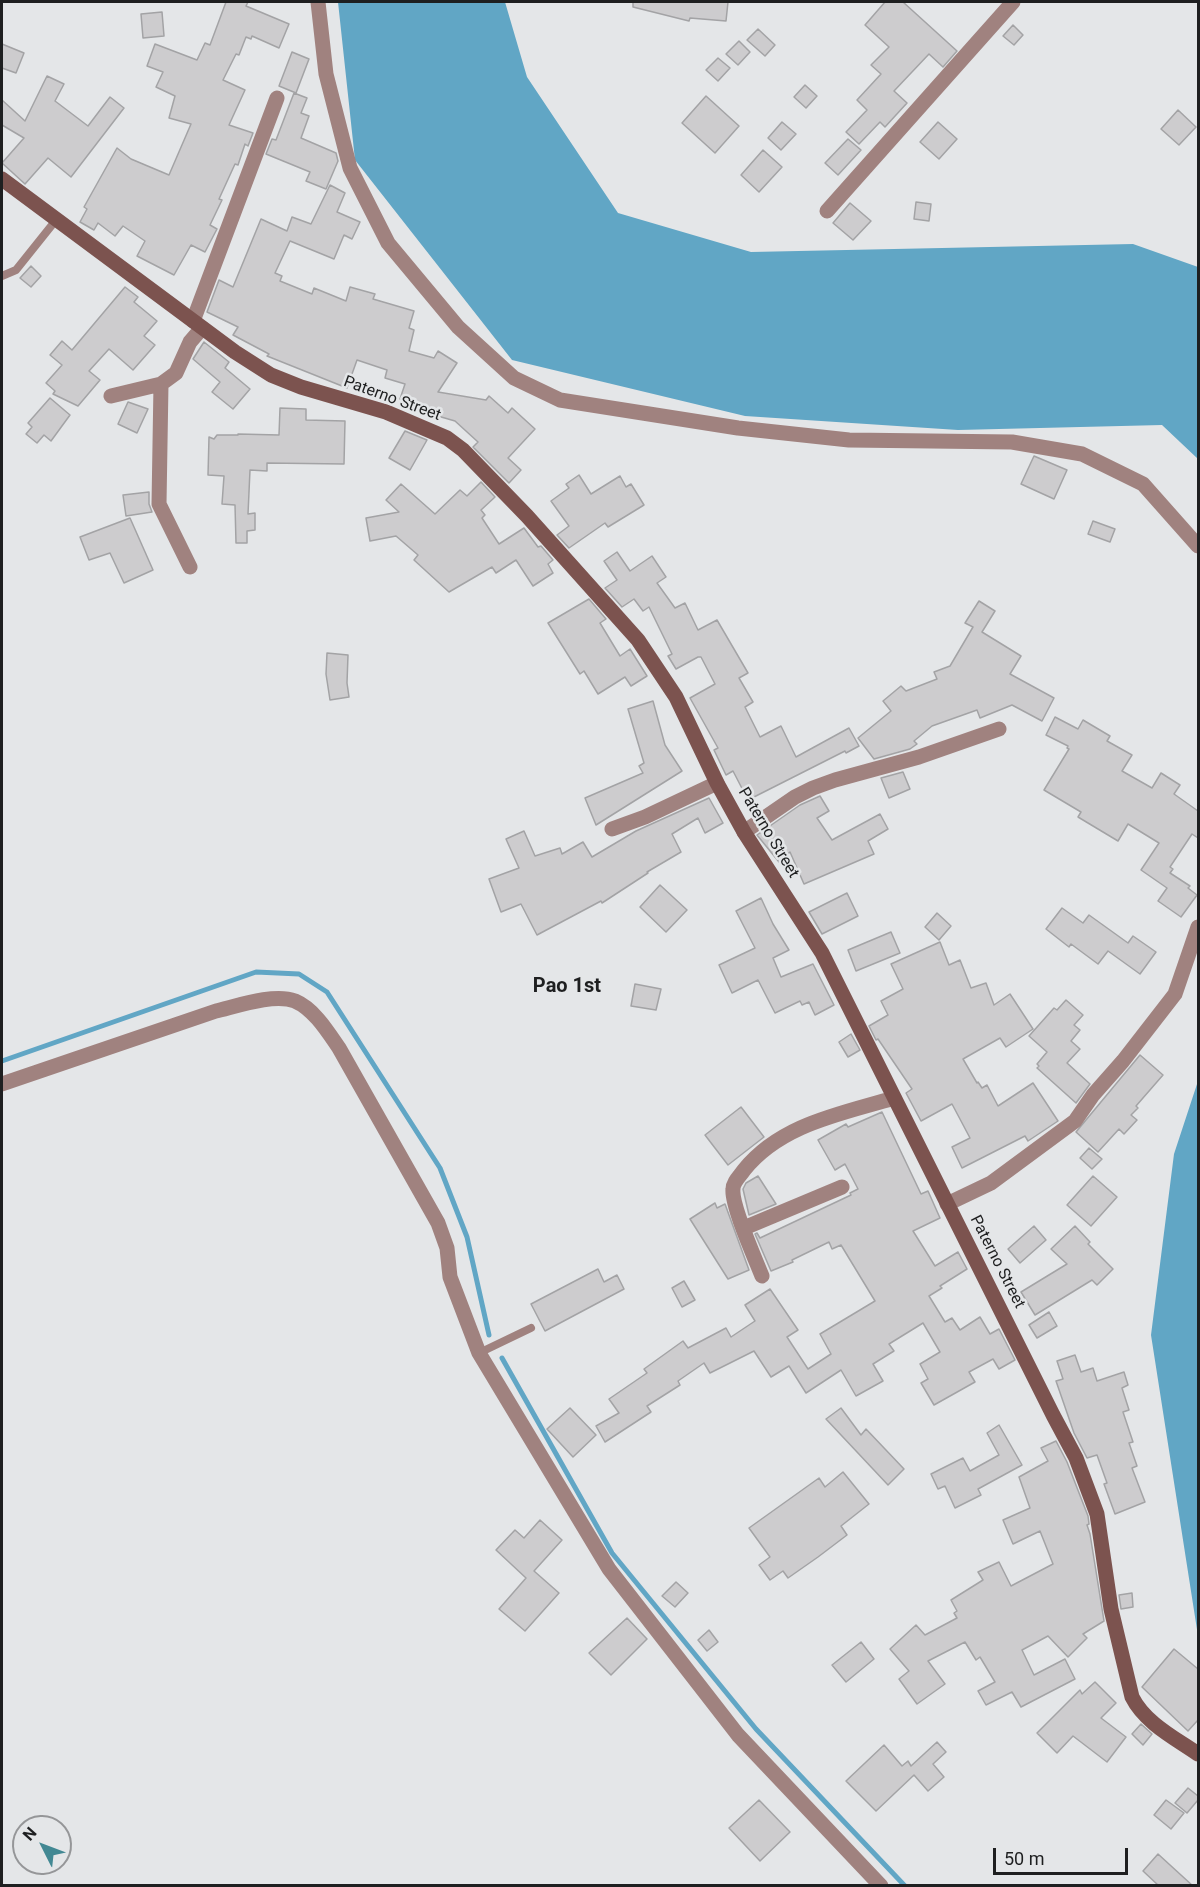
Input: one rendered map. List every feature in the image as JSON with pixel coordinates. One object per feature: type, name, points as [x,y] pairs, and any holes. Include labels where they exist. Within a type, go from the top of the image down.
[{"type":"street","points":[[318,2],[326,74],[350,168],[388,243],[458,327],[514,378],[560,400],[738,428],[849,440],[1011,442],[1083,454],[1143,484],[1198,546]]},
{"type":"street","points":[[827,211],[1013,2]]},
{"type":"street","points":[[111,396],[161,384],[176,373],[198,324],[277,98]]},
{"type":"street","name":"Paterno Street","points":[[2,179],[235,352],[271,375],[301,387],[386,412],[447,438],[463,450],[638,640],[676,697],[717,783],[744,832],[822,953],[1076,1458],[1097,1514],[1111,1609],[1132,1697],[1145,1716],[1198,1754]]},
{"type":"street","points":[[161,384],[159,504],[190,567]]},
{"type":"street","points":[[744,832],[795,797],[813,788],[919,757],[999,729]]},
{"type":"street","points":[[612,829],[645,818],[717,783]]},
{"type":"street","points":[[947,1204],[991,1183],[1075,1121],[1174,993],[1198,927]]},
{"type":"street","points":[[2,1084],[216,1011],[251,1002],[282,998],[296,1001],[312,1013],[339,1048],[438,1223],[447,1248],[450,1277],[479,1353],[609,1569],[738,1735],[881,1886]]},
{"type":"street","points":[[762,1276],[732,1191],[734,1183],[749,1165],[782,1137],[802,1126],[894,1098]]},
{"type":"street","points":[[744,1228],[842,1186]]},
{"type":"lane","points":[[2,276],[16,270],[56,220]]},
{"type":"lane","points":[[479,1353],[531,1328]]},
{"type":"water","points":[[338,2],[505,2],[527,77],[618,213],[751,252],[1133,244],[1198,267],[1198,459],[1162,425],[958,430],[745,416],[512,360],[355,160]]},
{"type":"water","points":[[1198,1081],[1198,1636],[1151,1335],[1174,1154]]},
{"type":"building","points":[[226,2],[248,2],[246,6],[289,24],[279,48],[252,36],[251,39],[246,37],[239,55],[236,54],[223,80],[245,90],[229,125],[253,133],[248,146],[245,144],[238,165],[235,164],[219,199],[222,200],[210,225],[217,229],[205,252],[191,245],[174,275],[137,256],[145,241],[123,226],[115,236],[98,223],[94,230],[80,222],[87,209],[84,207],[117,148],[131,159],[169,175],[191,124],[169,118],[175,96],[156,87],[163,72],[147,66],[155,44],[197,60],[205,43],[210,45]]},
{"type":"building","points":[[633,2],[728,2],[726,21],[690,18],[689,21],[633,7]]},
{"type":"building","points":[[885,2],[903,2],[957,51],[943,67],[929,54],[894,91],[907,103],[885,127],[880,122],[859,144],[846,132],[867,110],[857,100],[881,74],[871,65],[889,47],[865,25]]},
{"type":"building","points":[[162,12],[164,36],[143,38],[141,14]]},
{"type":"building","points":[[1013,25],[1023,35],[1014,45],[1003,36]]},
{"type":"building","points":[[758,29],[775,45],[765,56],[747,40]]},
{"type":"building","points":[[739,41],[750,52],[738,65],[726,54]]},
{"type":"building","points":[[2,44],[24,53],[16,73],[2,68]]},
{"type":"building","points":[[292,52],[309,59],[296,93],[279,86]]},
{"type":"building","points":[[718,58],[730,68],[718,81],[706,70]]},
{"type":"building","points":[[47,76],[64,84],[55,101],[88,126],[110,97],[124,108],[71,177],[48,158],[25,184],[2,163],[24,138],[2,125],[2,100],[25,121]]},
{"type":"building","points":[[805,85],[817,96],[806,108],[794,97]]},
{"type":"building","points":[[294,93],[307,98],[301,113],[309,116],[301,138],[336,153],[338,161],[326,189],[306,181],[310,172],[266,154],[272,139],[276,140]]},
{"type":"building","points":[[706,96],[739,126],[715,153],[682,123]]},
{"type":"building","points":[[1178,110],[1196,127],[1179,145],[1161,129]]},
{"type":"building","points":[[782,122],[796,134],[781,150],[768,138]]},
{"type":"building","points":[[938,122],[957,139],[939,159],[920,142]]},
{"type":"building","points":[[848,139],[861,150],[838,175],[825,163]]},
{"type":"building","points":[[763,150],[782,167],[759,192],[741,175]]},
{"type":"building","points":[[330,185],[345,193],[337,212],[360,222],[352,239],[344,235],[334,259],[290,241],[275,273],[282,276],[280,281],[312,294],[314,288],[346,301],[350,287],[375,294],[373,299],[414,311],[409,328],[414,330],[409,351],[434,358],[438,351],[457,363],[438,392],[486,400],[489,396],[508,413],[512,408],[535,429],[508,458],[521,470],[509,483],[473,447],[478,442],[455,421],[417,410],[419,406],[400,399],[405,384],[385,378],[387,370],[357,360],[347,388],[267,356],[269,354],[233,335],[238,327],[207,312],[219,280],[233,287],[261,219],[287,231],[292,217],[311,224]]},
{"type":"building","points":[[916,202],[931,204],[929,221],[914,219]]},
{"type":"building","points":[[850,203],[871,221],[853,240],[833,223]]},
{"type":"building","points":[[31,266],[41,276],[31,287],[20,278]]},
{"type":"building","points":[[125,287],[138,297],[134,302],[157,321],[144,336],[155,345],[133,370],[109,349],[89,371],[100,380],[78,406],[53,394],[55,391],[46,383],[62,365],[50,355],[62,341],[72,350]]},
{"type":"building","points":[[204,342],[229,362],[225,368],[250,389],[233,409],[212,392],[220,382],[193,359]]},
{"type":"building","points":[[50,398],[70,415],[51,441],[44,435],[37,443],[26,434],[32,427],[28,423]]},
{"type":"building","points":[[128,402],[148,409],[137,433],[118,424]]},
{"type":"building","points":[[280,408],[306,409],[306,420],[345,421],[344,464],[267,463],[267,471],[250,470],[248,514],[255,513],[255,530],[247,531],[247,543],[236,543],[235,505],[222,504],[224,476],[208,475],[209,437],[214,439],[217,435],[238,434],[279,435]]},
{"type":"building","points":[[405,431],[427,440],[410,470],[389,458]]},
{"type":"building","points":[[1034,456],[1067,470],[1054,499],[1021,484]]},
{"type":"building","points":[[579,475],[591,494],[620,476],[626,487],[631,484],[644,505],[608,527],[605,523],[569,548],[557,535],[569,526],[551,501],[569,488],[566,484]]},
{"type":"building","points":[[481,482],[495,497],[481,510],[485,515],[482,518],[499,544],[524,528],[538,547],[541,546],[553,560],[548,564],[553,573],[533,586],[516,560],[496,573],[492,567],[449,592],[414,560],[418,555],[396,536],[370,541],[366,518],[399,512],[386,500],[401,484],[435,514],[460,490],[467,496]]},
{"type":"building","points":[[149,492],[152,512],[126,516],[123,495]]},
{"type":"building","points":[[130,518],[153,570],[124,583],[110,553],[89,560],[80,537]]},
{"type":"building","points":[[1093,521],[1115,529],[1110,542],[1088,534]]},
{"type":"building","points":[[617,552],[630,571],[652,556],[666,577],[657,583],[675,608],[685,603],[698,630],[717,620],[748,673],[739,678],[753,702],[745,707],[760,737],[781,726],[796,757],[849,728],[859,746],[748,800],[733,771],[726,775],[714,750],[718,748],[690,698],[715,684],[701,657],[676,669],[668,656],[672,654],[649,607],[643,611],[634,599],[622,607],[605,588],[617,580],[604,561]]},
{"type":"building","points":[[589,599],[606,619],[600,623],[620,656],[630,649],[647,676],[631,686],[625,677],[598,694],[584,671],[580,674],[548,623]]},
{"type":"building","points":[[979,601],[995,611],[982,632],[1021,656],[1010,674],[1054,698],[1042,721],[1012,705],[980,718],[977,710],[932,726],[914,741],[917,744],[910,749],[874,759],[858,738],[891,711],[883,701],[901,686],[906,691],[937,679],[934,672],[950,666],[973,627],[965,623]]},
{"type":"building","points":[[327,653],[348,655],[349,697],[330,700],[326,674]]},
{"type":"building","points":[[653,701],[665,745],[682,771],[596,825],[585,798],[643,773],[639,766],[644,763],[628,709]]},
{"type":"building","points":[[1055,717],[1078,729],[1083,720],[1110,736],[1107,741],[1132,755],[1122,771],[1152,788],[1161,773],[1180,785],[1174,794],[1198,811],[1198,838],[1192,834],[1170,867],[1173,869],[1170,873],[1190,886],[1188,888],[1197,895],[1181,917],[1158,901],[1167,888],[1141,870],[1159,843],[1128,824],[1118,841],[1078,817],[1081,812],[1044,790],[1069,749],[1068,746],[1046,735]]},
{"type":"building","points":[[903,772],[910,789],[889,798],[881,778]]},
{"type":"building","points":[[820,796],[829,811],[817,818],[832,840],[880,814],[888,829],[868,841],[874,854],[804,884],[790,852],[779,862],[757,835],[800,805]]},
{"type":"building","points":[[709,798],[723,823],[705,833],[698,818],[672,834],[681,852],[602,903],[601,901],[537,935],[521,904],[501,912],[489,879],[519,868],[506,839],[524,831],[535,856],[560,848],[562,854],[583,842],[592,857],[636,831]]},
{"type":"building","points":[[660,885],[687,910],[666,932],[640,907]]},
{"type":"building","points":[[847,893],[858,916],[822,934],[809,912]]},
{"type":"building","points":[[761,898],[789,950],[773,958],[781,977],[813,964],[834,1005],[815,1015],[809,1002],[802,1005],[800,1001],[775,1013],[758,980],[732,993],[719,965],[755,948],[736,911]]},
{"type":"building","points":[[1062,908],[1083,923],[1089,915],[1128,943],[1133,936],[1156,952],[1140,974],[1108,951],[1098,964],[1071,944],[1069,947],[1046,929]]},
{"type":"building","points":[[937,913],[951,926],[939,940],[925,927]]},
{"type":"building","points":[[891,932],[900,953],[856,971],[848,950]]},
{"type":"building","points":[[940,942],[949,965],[960,960],[971,988],[986,983],[994,1005],[1010,994],[1033,1029],[1006,1047],[1000,1038],[963,1059],[977,1083],[982,1088],[987,1085],[998,1106],[1033,1083],[1058,1121],[1028,1141],[1025,1136],[962,1168],[952,1147],[970,1138],[952,1104],[921,1121],[906,1093],[912,1089],[878,1039],[876,1040],[869,1026],[888,1015],[881,1001],[903,989],[891,964]]},
{"type":"building","points":[[635,984],[661,989],[656,1010],[631,1006]]},
{"type":"building","points":[[1066,1000],[1083,1015],[1074,1025],[1080,1030],[1071,1041],[1080,1049],[1067,1063],[1090,1084],[1076,1103],[1037,1068],[1039,1066],[1037,1064],[1047,1052],[1029,1036],[1054,1008],[1057,1010]]},
{"type":"building","points":[[851,1034],[860,1050],[848,1057],[839,1042]]},
{"type":"building","points":[[1140,1055],[1163,1075],[1136,1106],[1138,1108],[1131,1115],[1137,1120],[1124,1134],[1119,1129],[1098,1152],[1076,1132]]},
{"type":"building","points":[[741,1107],[764,1137],[728,1165],[705,1135]]},
{"type":"building","points":[[882,1112],[921,1194],[928,1191],[940,1218],[913,1231],[935,1266],[958,1252],[967,1269],[929,1296],[945,1322],[952,1318],[960,1330],[980,1317],[990,1334],[999,1329],[1015,1360],[999,1369],[993,1359],[969,1372],[975,1382],[934,1405],[921,1383],[928,1379],[920,1364],[940,1352],[923,1323],[889,1344],[894,1351],[873,1364],[883,1381],[856,1396],[841,1370],[806,1393],[789,1366],[771,1377],[754,1351],[710,1373],[704,1363],[678,1381],[680,1385],[647,1406],[651,1412],[605,1442],[596,1426],[619,1413],[609,1399],[647,1373],[644,1369],[683,1341],[688,1348],[726,1328],[731,1337],[755,1321],[745,1305],[770,1289],[798,1330],[787,1337],[808,1369],[831,1354],[820,1334],[875,1301],[841,1245],[832,1249],[829,1242],[771,1271],[755,1234],[757,1233],[760,1238],[851,1195],[850,1193],[858,1189],[845,1164],[835,1170],[818,1140],[846,1124],[848,1127]]},
{"type":"building","points":[[1089,1148],[1102,1159],[1092,1169],[1080,1158]]},
{"type":"building","points":[[758,1176],[776,1204],[749,1215],[743,1189],[746,1183]]},
{"type":"building","points":[[1093,1176],[1117,1197],[1091,1226],[1067,1205]]},
{"type":"building","points":[[715,1203],[717,1208],[725,1204],[749,1270],[728,1279],[690,1219]]},
{"type":"building","points":[[1034,1226],[1046,1240],[1020,1263],[1008,1249]]},
{"type":"building","points":[[1075,1226],[1090,1242],[1088,1244],[1113,1269],[1097,1285],[1092,1280],[1035,1315],[1021,1292],[1067,1264],[1051,1249]]},
{"type":"building","points":[[598,1269],[604,1282],[617,1275],[624,1289],[545,1331],[531,1304]]},
{"type":"building","points":[[684,1281],[695,1300],[682,1307],[672,1288]]},
{"type":"building","points":[[1049,1312],[1057,1326],[1037,1338],[1029,1325]]},
{"type":"building","points":[[1075,1355],[1081,1372],[1093,1368],[1097,1381],[1124,1372],[1128,1385],[1122,1388],[1129,1410],[1123,1412],[1133,1442],[1129,1443],[1137,1466],[1132,1468],[1145,1502],[1115,1514],[1097,1455],[1087,1458],[1074,1433],[1056,1381],[1063,1379],[1057,1361]]},
{"type":"building","points":[[570,1408],[596,1435],[573,1457],[547,1429]]},
{"type":"building","points":[[841,1408],[861,1435],[866,1429],[904,1469],[888,1485],[826,1419]]},
{"type":"building","points":[[999,1425],[1022,1465],[978,1489],[981,1495],[955,1508],[945,1486],[938,1489],[931,1474],[963,1458],[970,1471],[999,1455],[987,1433]]},
{"type":"building","points":[[1056,1441],[1067,1462],[1088,1516],[1089,1524],[1087,1525],[1104,1621],[1083,1634],[1087,1638],[1068,1657],[1048,1636],[1022,1650],[1034,1675],[1065,1659],[1075,1679],[1021,1707],[1012,1692],[986,1705],[978,1691],[995,1682],[980,1657],[976,1660],[965,1642],[928,1661],[945,1684],[917,1704],[899,1679],[909,1671],[890,1649],[916,1625],[925,1635],[957,1618],[954,1613],[957,1611],[951,1600],[983,1580],[978,1572],[999,1562],[1011,1586],[1053,1564],[1040,1531],[1013,1544],[1003,1520],[1030,1508],[1019,1477],[1048,1461],[1041,1448]]},
{"type":"building","points":[[843,1472],[869,1504],[841,1526],[847,1535],[788,1578],[783,1571],[770,1580],[759,1565],[770,1557],[749,1528],[819,1478],[825,1487]]},
{"type":"building","points":[[540,1520],[562,1540],[534,1571],[559,1593],[525,1631],[499,1609],[526,1578],[496,1550],[515,1530],[524,1538]]},
{"type":"building","points":[[676,1582],[688,1593],[675,1607],[662,1596]]},
{"type":"building","points":[[1132,1593],[1133,1607],[1121,1609],[1119,1595]]},
{"type":"building","points":[[627,1618],[647,1639],[611,1675],[589,1653]]},
{"type":"building","points":[[709,1630],[718,1642],[707,1651],[698,1640]]},
{"type":"building","points":[[861,1642],[874,1659],[846,1682],[832,1665]]},
{"type":"building","points":[[1174,1649],[1198,1669],[1198,1720],[1188,1731],[1142,1687]]},
{"type":"building","points":[[1095,1682],[1116,1703],[1101,1718],[1126,1737],[1107,1762],[1073,1736],[1057,1753],[1037,1733],[1080,1690],[1082,1694]]},
{"type":"building","points":[[1141,1724],[1152,1734],[1143,1745],[1132,1734]]},
{"type":"building","points":[[937,1742],[946,1752],[933,1764],[944,1777],[928,1791],[914,1775],[876,1811],[846,1781],[884,1745],[902,1766],[908,1761],[911,1766]]},
{"type":"building","points":[[1188,1788],[1198,1796],[1198,1800],[1187,1813],[1175,1803]]},
{"type":"building","points":[[759,1800],[790,1832],[760,1861],[729,1828]]},
{"type":"building","points":[[1166,1800],[1184,1813],[1171,1829],[1154,1815]]},
{"type":"building","points":[[1158,1854],[1193,1886],[1159,1886],[1143,1871]]},
{"type":"waterway","points":[[2,1061],[256,972],[299,974],[327,992],[440,1168],[467,1237],[489,1335]]},
{"type":"waterway","points":[[502,1358],[612,1553],[756,1729],[905,1886]]},
{"type":"district","name":"Pao 1st","points":[[567,987]]}]
